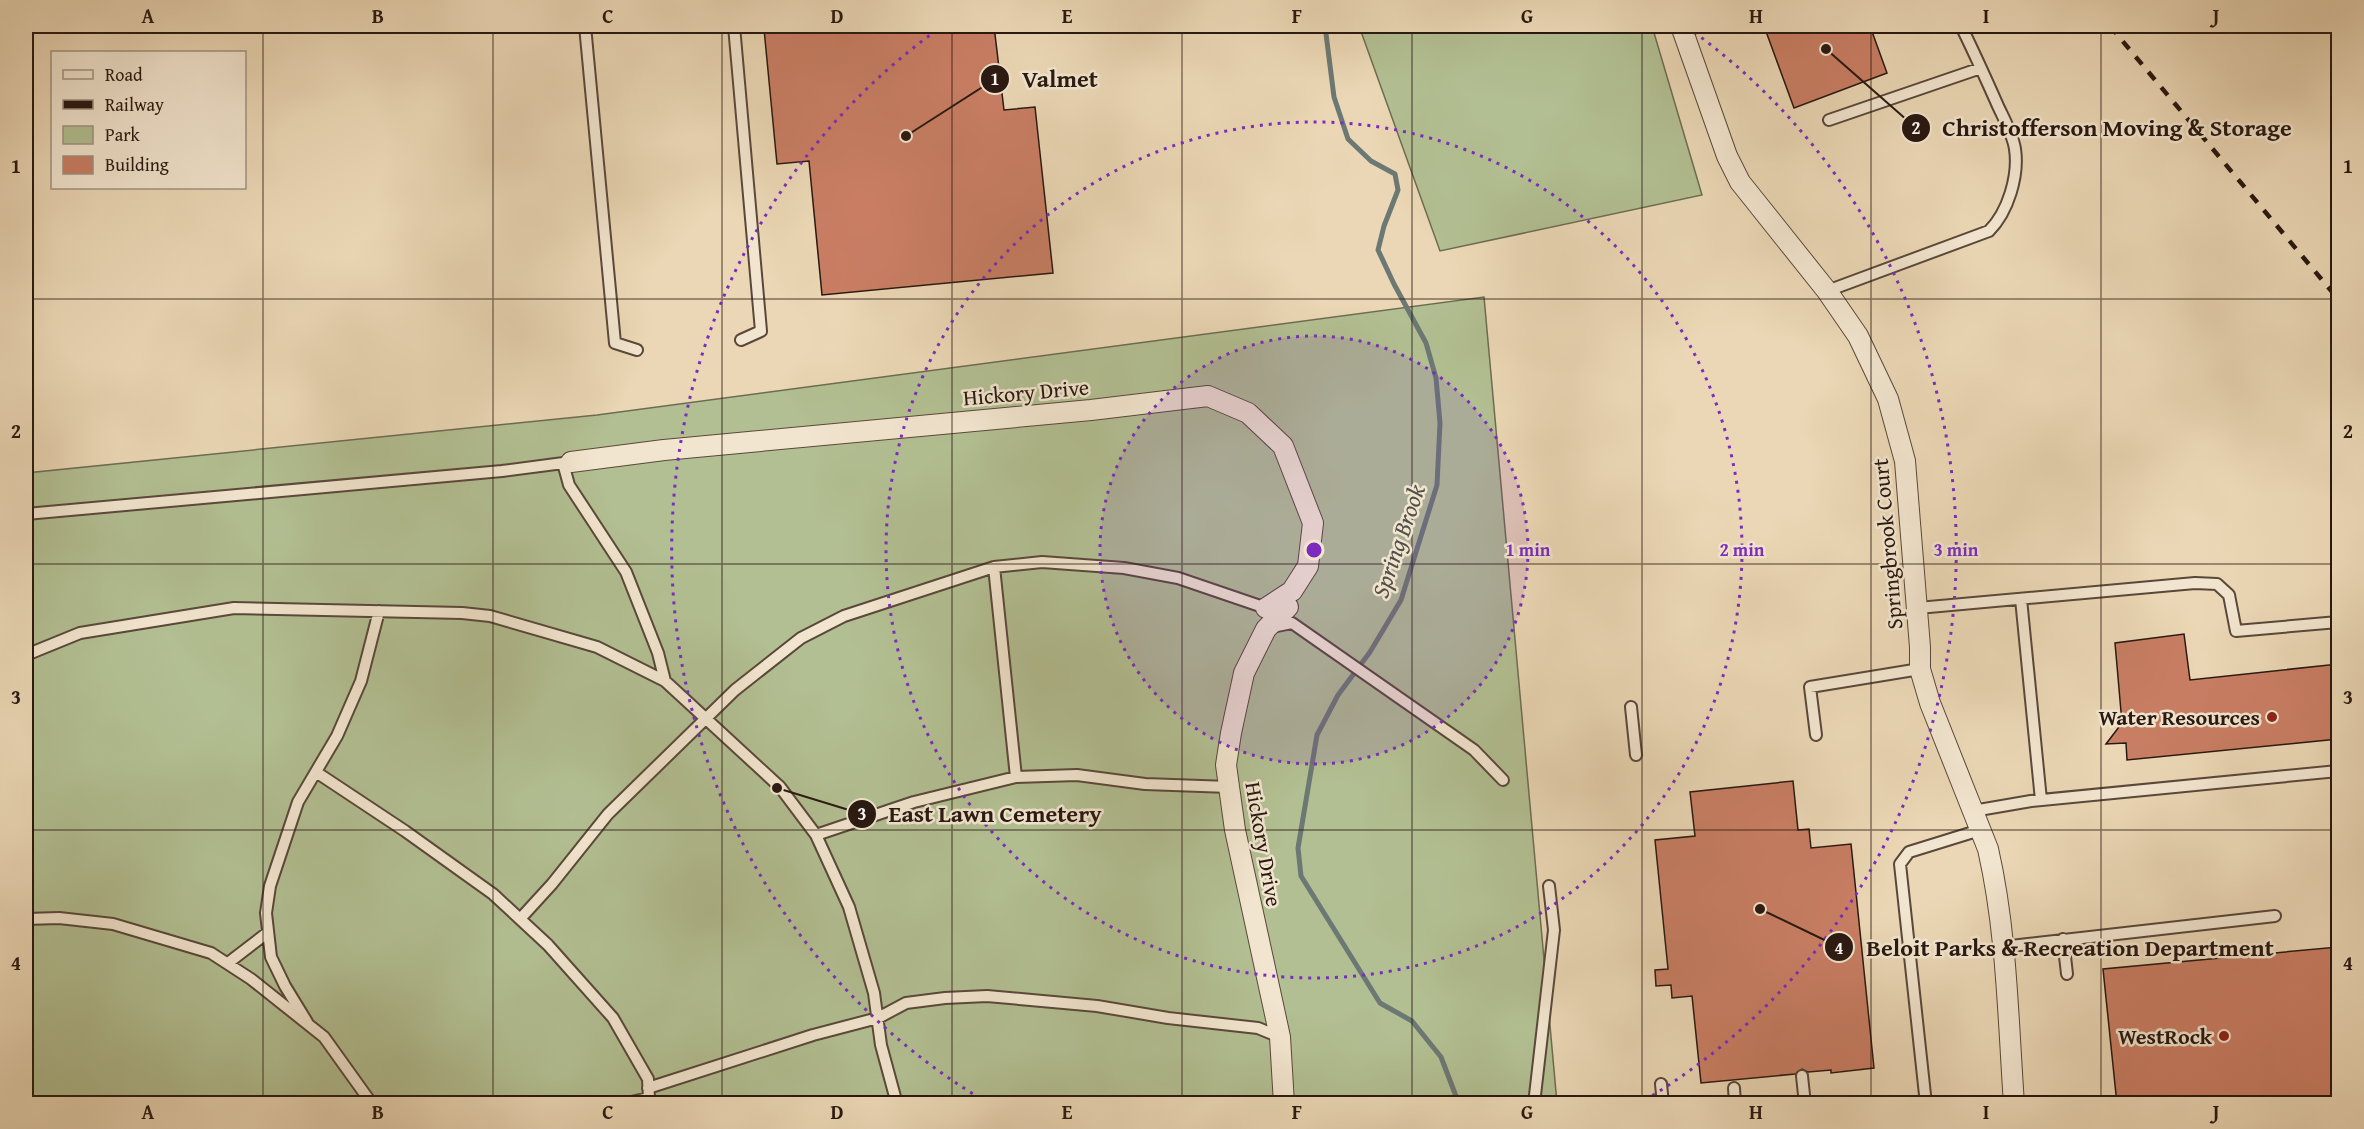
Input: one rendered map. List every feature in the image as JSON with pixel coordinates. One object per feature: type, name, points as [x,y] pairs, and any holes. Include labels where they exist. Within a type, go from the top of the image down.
[{"type":"street","name":"Springbrook Court","points":[[1681,26],[1727,156],[1740,182],[1827,291],[1858,336],[1876,369],[1898,431],[1908,483],[1918,608],[1920,669],[1930,703],[1980,830],[1993,873],[2002,947],[2014,1104]]},
{"type":"street","name":"Hickory Drive","points":[[567,462],[664,450],[1091,410],[1208,396],[1248,413],[1283,446],[1313,523],[1308,566],[1292,591],[1266,608]]},
{"type":"street","name":"Hickory Drive","points":[[1284,1104],[1280,1037],[1240,858],[1226,765],[1244,674],[1266,629],[1288,607]]},
{"type":"lane","points":[[585,26],[615,343],[637,350]]},
{"type":"lane","points":[[734,26],[761,331],[741,340]]},
{"type":"lane","points":[[1827,291],[1973,238],[1989,231],[2001,220],[2013,178],[2015,149],[2008,126],[1961,26]]},
{"type":"lane","points":[[1829,120],[1981,68]]},
{"type":"lane","points":[[26,514],[490,472],[567,462],[569,485],[626,572],[658,653],[665,681]]},
{"type":"lane","points":[[520,919],[552,884],[608,814],[706,717],[735,690],[801,639],[844,616],[994,567],[1042,562],[1124,568],[1178,578],[1266,608]]},
{"type":"lane","points":[[994,567],[1016,777]]},
{"type":"lane","points":[[1918,608],[2194,583],[2217,584],[2229,595],[2236,631],[2338,622]]},
{"type":"lane","points":[[2021,599],[2041,800]]},
{"type":"lane","points":[[26,655],[80,633],[234,608],[462,613],[490,616],[597,647],[665,681],[780,787],[816,835],[849,907],[874,993],[881,1045],[897,1104]]},
{"type":"lane","points":[[307,1022],[285,986],[272,957],[266,913],[270,886],[298,802],[336,736],[361,681],[379,611]]},
{"type":"lane","points":[[1266,629],[1292,622],[1474,750],[1503,780]]},
{"type":"lane","points":[[1816,735],[1810,687],[1920,669]]},
{"type":"lane","points":[[1631,707],[1636,755]]},
{"type":"lane","points":[[1973,811],[2041,800],[2338,771]]},
{"type":"lane","points":[[316,772],[405,831],[493,894],[548,945],[613,1018],[648,1079],[649,1098],[622,1104]]},
{"type":"lane","points":[[816,835],[914,802],[1016,777],[1077,775],[1145,784],[1229,787]]},
{"type":"lane","points":[[1926,1104],[1900,864],[1909,852],[1980,830]]},
{"type":"lane","points":[[1534,1104],[1554,930],[1549,886]]},
{"type":"lane","points":[[2002,947],[2275,916]]},
{"type":"lane","points":[[26,919],[58,918],[113,924],[211,953],[251,979],[324,1037],[372,1104]]},
{"type":"lane","points":[[228,963],[267,933]]},
{"type":"lane","points":[[2063,939],[2067,974]]},
{"type":"lane","points":[[648,1088],[813,1035],[878,1018],[906,1003],[945,998],[987,996],[1097,1006],[1168,1018],[1258,1028],[1280,1037]]},
{"type":"lane","points":[[1802,1076],[1805,1104]]},
{"type":"lane","points":[[1661,1084],[1663,1104]]},
{"type":"lane","points":[[1734,1088],[1735,1104]]},
{"type":"green space","points":[[1359,26],[1652,26],[1702,195],[1440,251]]},
{"type":"green space","points":[[1484,297],[1557,1103],[26,1104],[26,473],[597,415]]},
{"type":"building","points":[[796,26],[994,26],[1004,110],[1035,107],[1053,273],[822,295],[809,161],[777,164],[764,29]]},
{"type":"building","points":[[1764,26],[1870,26],[1887,73],[1794,108]]},
{"type":"building","points":[[2184,634],[2190,680],[2338,664],[2338,739],[2127,760],[2126,743],[2106,744],[2122,723],[2115,643]]},
{"type":"building","points":[[1793,781],[1798,830],[1809,829],[1811,848],[1851,844],[1874,1068],[1831,1073],[1831,1070],[1808,1072],[1802,1069],[1795,1074],[1701,1083],[1692,996],[1672,998],[1671,985],[1656,986],[1655,970],[1668,969],[1655,840],[1695,836],[1690,792]]},
{"type":"building","name":"WestRock","points":[[2338,947],[2338,1104],[2117,1104],[2103,969]]},
{"type":"waterway","name":"Spring Brook","points":[[1325,26],[1334,97],[1348,139],[1371,161],[1395,174],[1398,190],[1384,226],[1378,250],[1426,343],[1436,378],[1440,423],[1437,485],[1401,600],[1370,652],[1338,695],[1317,735],[1298,848],[1301,876],[1380,1003],[1412,1021],[1441,1057],[1459,1104]]},
{"type":"railway","points":[[2110,26],[2338,299]]},
{"type":"place","name":"Christofferson Moving & Storage","points":[[1826,49]]},
{"type":"place","name":"Valmet","points":[[906,136]]},
{"type":"place","name":"Water Resources","points":[[2272,717]]},
{"type":"place","name":"East Lawn Cemetery","points":[[777,788]]},
{"type":"place","name":"Beloit Parks & Recreation Department","points":[[1760,909]]},
{"type":"place","name":"WestRock","points":[[2224,1036]]}]
